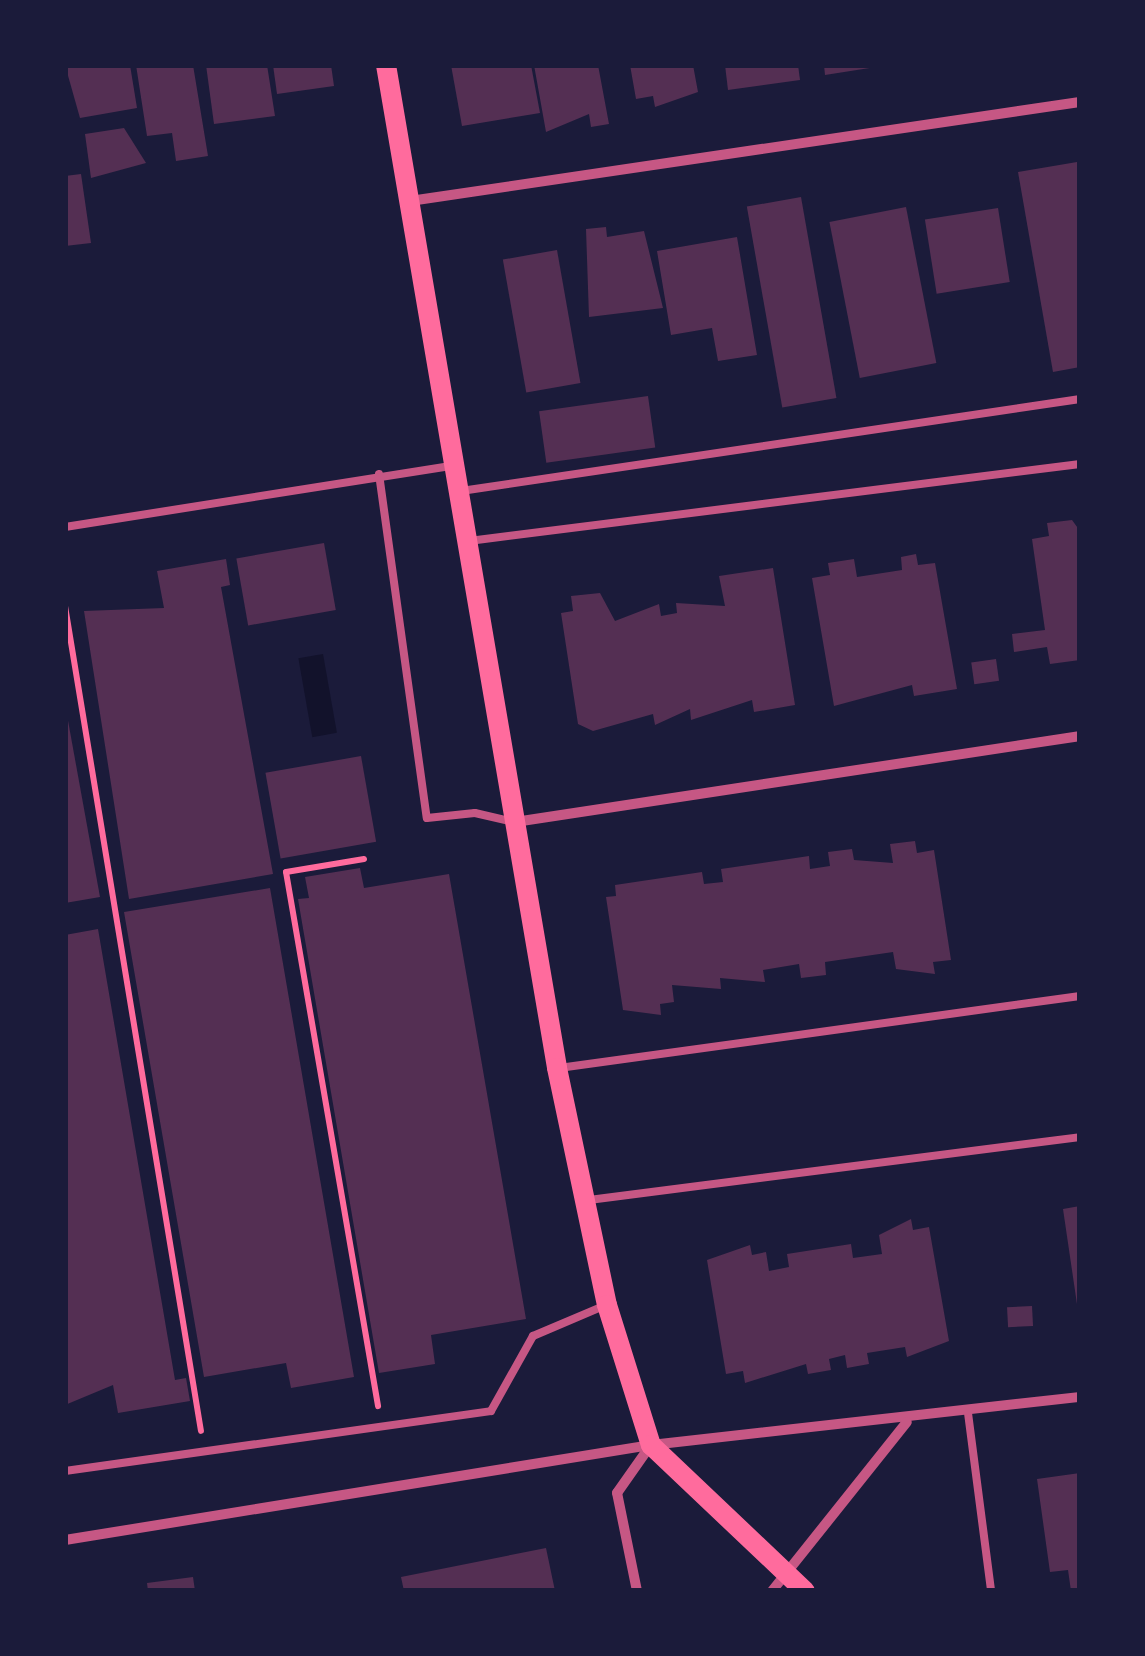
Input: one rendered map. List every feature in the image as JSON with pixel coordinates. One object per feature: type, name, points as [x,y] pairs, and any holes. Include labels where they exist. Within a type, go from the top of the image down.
[{"type":"main road","points":[[386,65],[456,492],[558,1068],[607,1305],[651,1445],[778,1583],[805,1591]]},
{"type":"street","points":[[410,201],[1080,102]]},
{"type":"street","points":[[516,822],[1080,736]]},
{"type":"street","points":[[65,1540],[651,1445],[907,1422],[1080,1397]]},
{"type":"street","points":[[778,1583],[907,1422]]},
{"type":"street","points":[[637,1591],[618,1493],[651,1445]]},
{"type":"lane","points":[[456,492],[1080,398]]},
{"type":"lane","points":[[465,542],[579,531],[1080,464]]},
{"type":"lane","points":[[65,527],[379,474],[452,466]]},
{"type":"lane","points":[[379,474],[427,818],[474,812],[516,822]]},
{"type":"lane","points":[[558,1068],[1080,996]]},
{"type":"lane","points":[[585,1200],[692,1192],[1080,1137]]},
{"type":"lane","points":[[65,1471],[490,1411],[533,1336],[607,1305]]},
{"type":"lane","points":[[968,1413],[991,1591]]},
{"type":"path","points":[[65,606],[204,1452]]},
{"type":"path","points":[[364,859],[286,872],[382,1426]]},
{"type":"shaded area","points":[[323,654],[337,733],[312,737],[298,658]]},
{"type":"building","points":[[65,65],[130,65],[137,108],[80,118]]},
{"type":"building","points":[[136,65],[193,65],[208,156],[176,161],[172,133],[147,136]]},
{"type":"building","points":[[206,65],[267,65],[275,116],[214,124]]},
{"type":"building","points":[[273,65],[331,65],[334,86],[277,94]]},
{"type":"building","points":[[451,65],[531,65],[540,113],[462,126]]},
{"type":"building","points":[[534,65],[598,65],[609,124],[591,127],[589,114],[546,132]]},
{"type":"building","points":[[630,65],[693,65],[698,92],[655,107],[653,96],[636,99]]},
{"type":"building","points":[[725,65],[798,65],[800,80],[728,90]]},
{"type":"building","points":[[824,65],[876,65],[876,67],[825,75]]},
{"type":"building","points":[[124,128],[146,163],[91,178],[85,134]]},
{"type":"building","points":[[1077,162],[1080,367],[1053,372],[1018,172]]},
{"type":"building","points":[[81,174],[91,243],[65,246],[65,176]]},
{"type":"building","points":[[801,197],[836,398],[782,407],[747,207]]},
{"type":"building","points":[[906,207],[936,363],[860,378],[829,222]]},
{"type":"building","points":[[998,208],[1010,282],[937,294],[925,220]]},
{"type":"building","points":[[606,227],[607,237],[644,231],[663,308],[589,317],[586,229]]},
{"type":"building","points":[[737,237],[757,355],[718,361],[712,328],[671,335],[657,251]]},
{"type":"building","points":[[557,250],[580,383],[526,392],[503,260]]},
{"type":"building","points":[[648,396],[655,447],[546,463],[539,411]]},
{"type":"building","points":[[1072,520],[1080,531],[1080,660],[1050,664],[1047,647],[1014,652],[1012,634],[1045,630],[1032,539],[1049,536],[1047,523]]},
{"type":"building","points":[[324,543],[336,610],[248,625],[236,558]]},
{"type":"building","points":[[916,554],[918,565],[935,563],[957,689],[914,696],[912,685],[834,706],[812,578],[830,575],[828,563],[854,559],[857,577],[902,570],[901,557]]},
{"type":"building","points":[[226,559],[230,585],[221,587],[273,874],[129,899],[84,611],[164,608],[157,571]]},
{"type":"building","points":[[773,568],[795,705],[754,712],[752,700],[691,720],[690,709],[655,725],[653,714],[593,731],[578,724],[561,613],[573,611],[571,596],[600,593],[615,621],[659,604],[661,616],[677,613],[676,603],[725,606],[719,576]]},
{"type":"building","points":[[996,659],[999,681],[974,684],[971,662]]},
{"type":"building","points":[[65,704],[100,897],[65,903]]},
{"type":"building","points":[[361,756],[376,842],[281,859],[265,773]]},
{"type":"building","points":[[915,841],[917,853],[934,850],[951,960],[933,962],[935,974],[896,969],[893,952],[825,962],[826,975],[801,978],[799,964],[763,970],[765,982],[720,978],[721,989],[672,985],[674,1002],[660,1004],[661,1015],[623,1010],[606,897],[616,896],[615,885],[702,872],[704,884],[723,882],[721,869],[809,856],[810,869],[830,866],[828,852],[852,849],[854,860],[893,863],[890,844]]},
{"type":"building","points":[[360,868],[364,888],[449,874],[526,1319],[431,1335],[435,1364],[379,1373],[298,899],[309,898],[305,877]]},
{"type":"building","points":[[270,888],[354,1377],[291,1388],[286,1363],[204,1377],[124,912]]},
{"type":"building","points":[[98,929],[175,1380],[186,1378],[190,1401],[118,1413],[113,1385],[65,1405],[65,935]]},
{"type":"building","points":[[1080,1206],[1080,1311],[1078,1311],[1063,1209]]},
{"type":"building","points":[[911,1219],[913,1230],[929,1227],[949,1341],[907,1357],[905,1347],[867,1353],[869,1364],[847,1368],[845,1355],[829,1359],[831,1370],[808,1374],[806,1364],[745,1383],[743,1371],[726,1374],[707,1260],[750,1245],[752,1255],[766,1252],[769,1271],[789,1267],[787,1254],[851,1244],[853,1258],[882,1254],[879,1235]]},
{"type":"building","points":[[1032,1306],[1033,1326],[1008,1327],[1007,1307]]},
{"type":"building","points":[[1080,1473],[1080,1591],[1071,1591],[1068,1570],[1050,1572],[1037,1479]]},
{"type":"building","points":[[546,1548],[555,1591],[404,1591],[401,1577]]},
{"type":"building","points":[[193,1577],[195,1591],[148,1591],[147,1583]]}]
